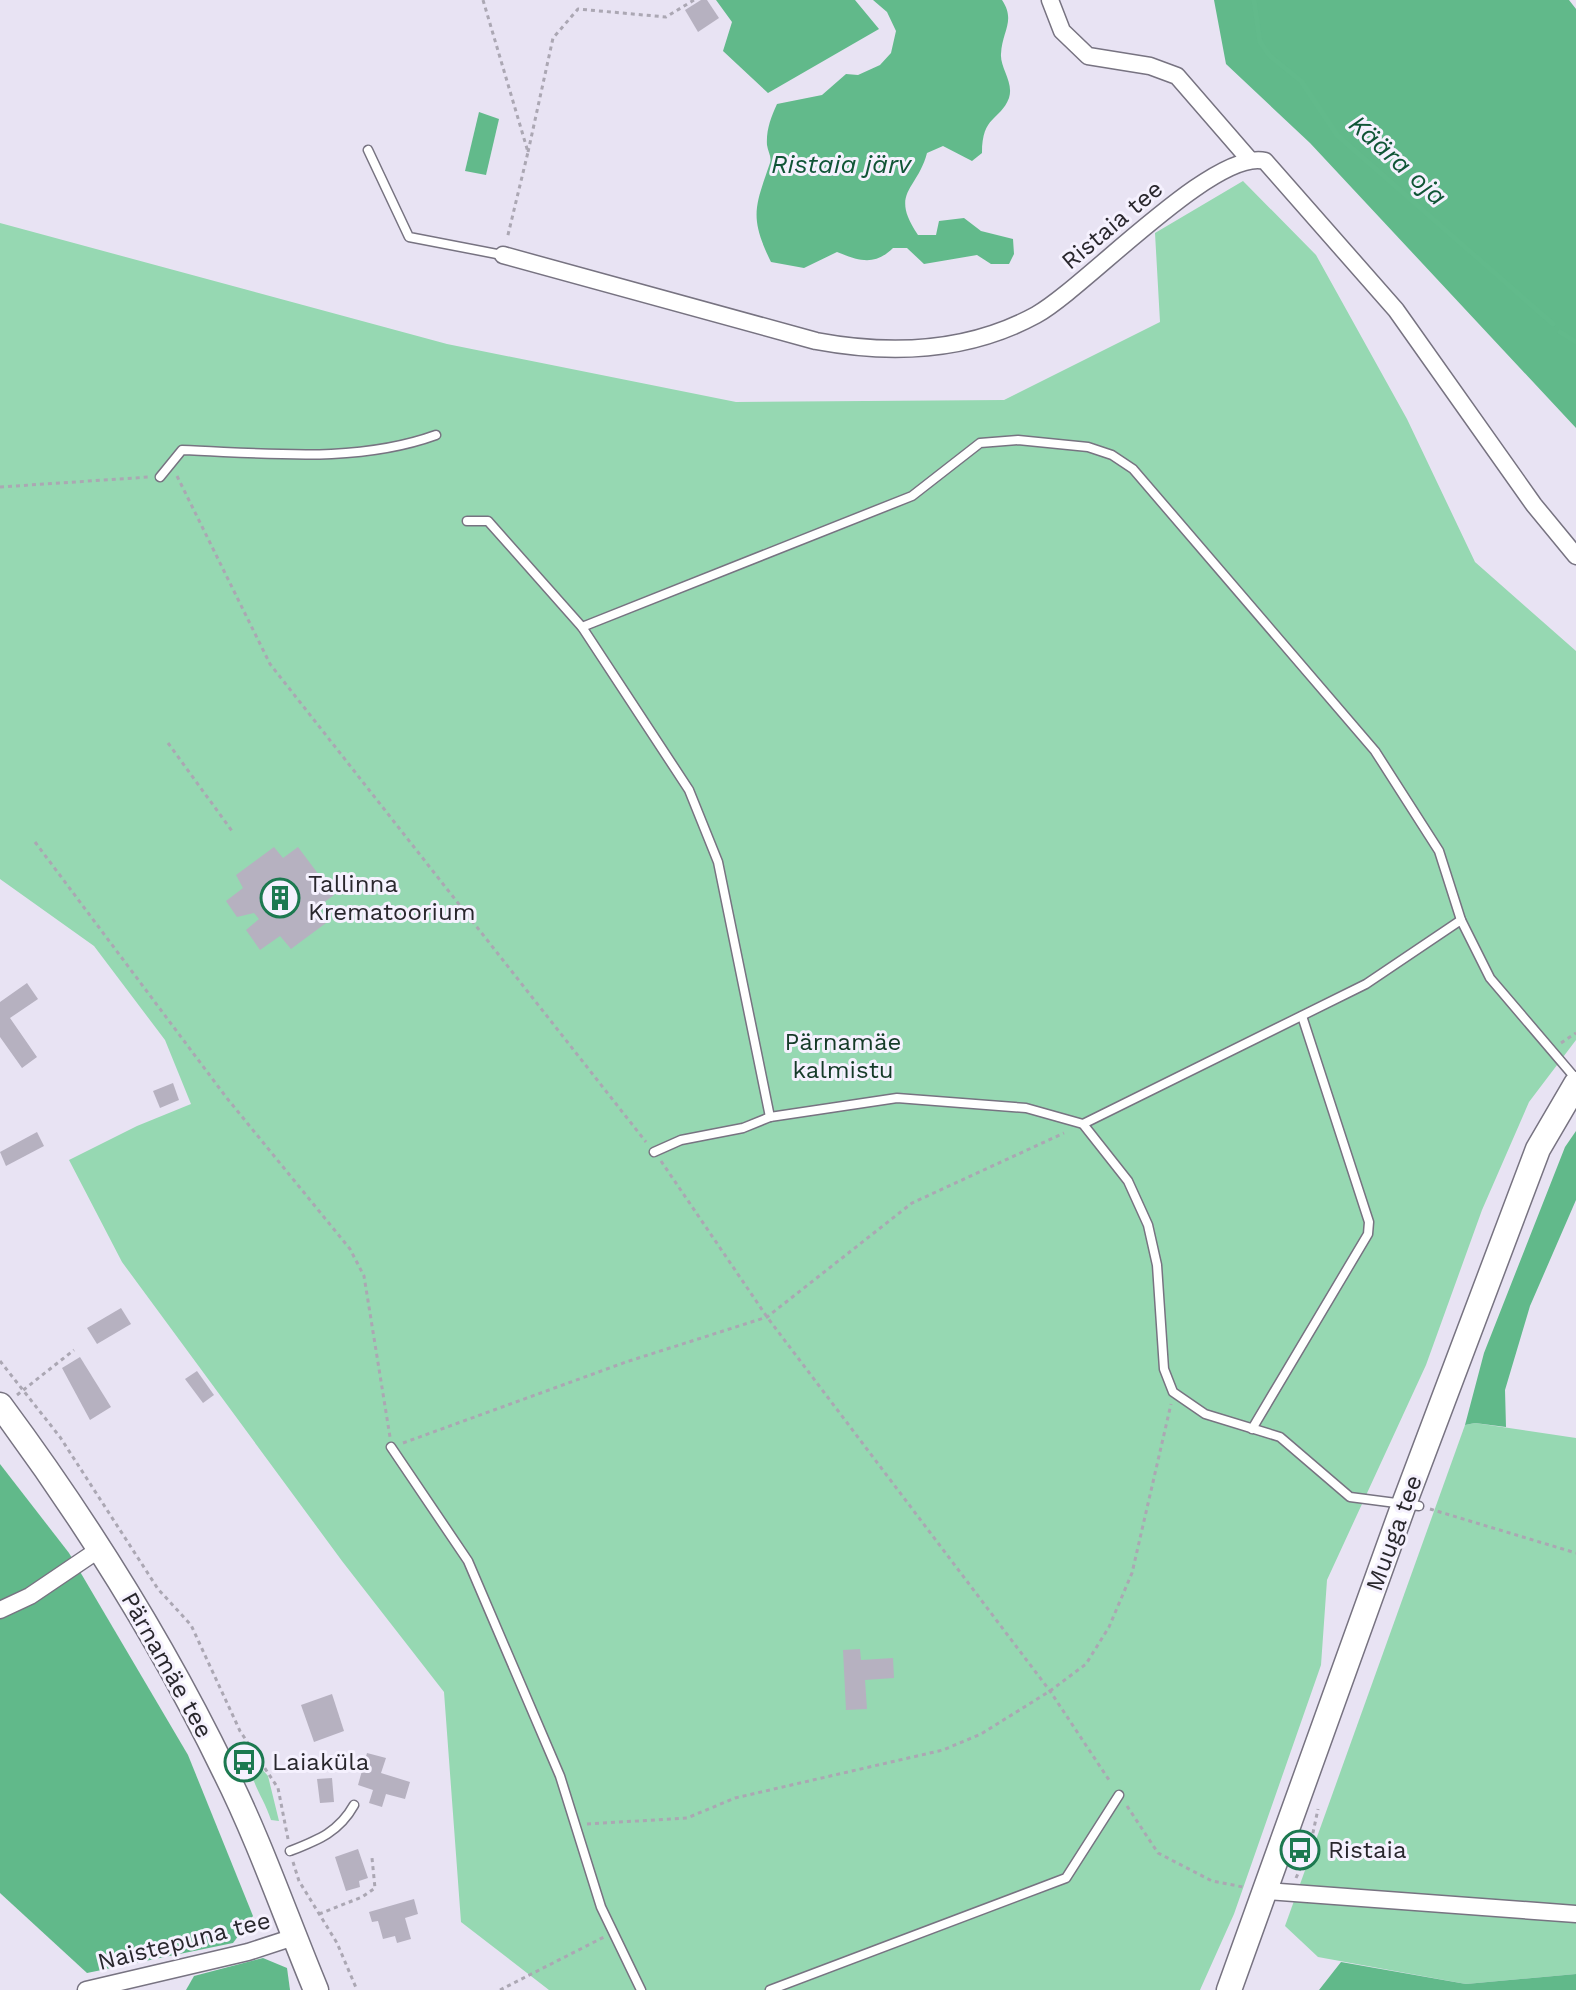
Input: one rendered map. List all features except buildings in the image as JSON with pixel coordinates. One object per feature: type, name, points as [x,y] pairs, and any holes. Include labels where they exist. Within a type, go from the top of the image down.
[{"type":"main road","name":"Muuga tee","points":[[1229,1990],[1412,1505],[1538,1149],[1576,1082]]},
{"type":"main road","name":"Pärnamäe tee","points":[[1,1406],[101,1548],[154,1637],[225,1772],[316,1990]]},
{"type":"street","points":[[1050,0],[1062,31],[1088,56],[1103,61],[1150,66],[1177,76],[1249,159],[1265,161],[1396,310],[1534,505],[1576,556]]},
{"type":"street","name":"Ristaia tee","points":[[503,255],[816,341],[867,349],[914,350],[979,337],[1035,316],[1083,282],[1181,197],[1249,159]]},
{"type":"street","points":[[0,1610],[30,1596],[101,1548]]},
{"type":"street","points":[[1266,1891],[1576,1914]]},
{"type":"street","name":"Naistepuna tee","points":[[86,1990],[294,1937]]},
{"type":"lane","points":[[368,150],[409,237],[503,255]]},
{"type":"lane","points":[[160,477],[182,450],[313,454],[398,449],[436,435]]},
{"type":"lane","points":[[582,627],[912,496],[980,443],[1018,440],[1088,447],[1112,455],[1133,469],[1375,751],[1439,851],[1461,920],[1490,978],[1576,1082]]},
{"type":"lane","points":[[467,521],[488,521],[582,627],[689,790],[718,862],[770,1117]]},
{"type":"lane","points":[[1083,1124],[1366,984],[1461,920]]},
{"type":"lane","points":[[1252,1429],[1357,1258],[1368,1234],[1369,1222],[1302,1016]]},
{"type":"lane","points":[[654,1152],[681,1140],[743,1128],[770,1117],[897,1098],[1026,1108],[1083,1124],[1128,1181],[1148,1225],[1157,1265],[1164,1369],[1173,1392],[1205,1414],[1280,1437],[1350,1497],[1412,1505]]},
{"type":"lane","points":[[391,1447],[468,1561],[560,1776],[601,1907],[641,1990]]},
{"type":"lane","points":[[770,1990],[1066,1878],[1119,1795]]},
{"type":"lane","points":[[290,1851],[330,1834],[344,1822],[354,1805]]},
{"type":"path","points":[[483,0],[528,152]]},
{"type":"path","points":[[503,255],[553,38],[578,9],[666,17],[694,0]]},
{"type":"path","points":[[0,487],[178,475],[270,664],[654,1152],[767,1317],[1050,1691],[1158,1853],[1212,1881],[1266,1891]]},
{"type":"path","points":[[168,743],[232,831]]},
{"type":"path","points":[[35,842],[226,1097],[350,1249],[364,1276],[391,1447],[626,1362],[767,1317],[912,1203],[1083,1124]]},
{"type":"path","points":[[1551,1050],[1576,1033]]},
{"type":"path","points":[[1,1406],[74,1350]]},
{"type":"path","points":[[575,1826],[687,1818],[735,1798],[943,1750],[981,1734],[1050,1691],[1086,1664],[1109,1627],[1132,1573],[1173,1392]]},
{"type":"path","points":[[1412,1505],[1576,1553]]},
{"type":"path","points":[[275,1834],[287,1833]]},
{"type":"path","points":[[319,1914],[362,1897],[375,1888],[372,1858]]},
{"type":"path","points":[[500,1990],[614,1932]]},
{"type":"green space","name":"Pärnamäe kalmistu","points":[[1243,181],[1316,255],[1407,419],[1475,562],[1576,651],[1576,1040],[1529,1102],[1482,1210],[1426,1365],[1327,1580],[1321,1665],[1234,1914],[1200,1990],[549,1990],[461,1922],[444,1692],[342,1561],[122,1262],[69,1160],[137,1126],[191,1104],[165,1040],[94,946],[0,879],[0,223],[447,344],[736,402],[1004,400],[1160,322],[1155,233]]},
{"type":"green space","points":[[1475,1423],[1576,1438],[1576,1974],[1466,1984],[1318,1957],[1285,1926],[1465,1425]]},
{"type":"green space","points":[[247,1752],[268,1776],[279,1821],[271,1820],[252,1776]]},
{"type":"shaded area","points":[[716,0],[855,0],[879,29],[768,93],[723,51],[732,22]]},
{"type":"shaded area","points":[[1214,0],[1569,0],[1576,9],[1576,428],[1310,143],[1226,64]]},
{"type":"shaded area","points":[[1576,1131],[1576,1200],[1530,1306],[1505,1390],[1506,1427],[1475,1423],[1465,1425],[1484,1353],[1565,1147]]},
{"type":"shaded area","points":[[0,1464],[69,1553],[188,1755],[253,1916],[233,1943],[87,1973],[0,1893]]},
{"type":"shaded area","points":[[263,1958],[287,1968],[290,1990],[186,1990],[194,1976]]},
{"type":"shaded area","points":[[1341,1962],[1466,1984],[1576,1974],[1576,1990],[1319,1990]]},
{"type":"water","name":"Ristaia järv","points":[[873,0],[1002,0],[1006,7],[1008,20],[1001,54],[1010,92],[1005,105],[988,125],[982,153],[972,161],[943,146],[927,153],[905,200],[910,221],[918,235],[936,235],[939,221],[964,218],[981,231],[1013,239],[1014,254],[1009,264],[991,264],[977,255],[924,264],[907,248],[893,248],[873,260],[852,258],[837,252],[804,268],[771,262],[759,234],[757,212],[770,161],[767,139],[773,114],[777,104],[822,95],[846,74],[858,75],[880,65],[891,53],[896,31],[887,12]]},
{"type":"water","points":[[479,112],[499,119],[486,175],[465,171]]},
{"type":"waterway","name":"Käära oja","points":[[1254,0],[1260,42],[1270,56],[1301,81],[1337,135],[1553,324]]},
{"type":"waterway","name":"Käära oja","points":[[1560,332],[1576,342]]},
{"type":"place","name":"Tallinna Krematoorium","points":[[280,898]]},
{"type":"place","name":"Laiaküla","points":[[244,1762]]},
{"type":"place","name":"Ristaia","points":[[1300,1850]]}]
